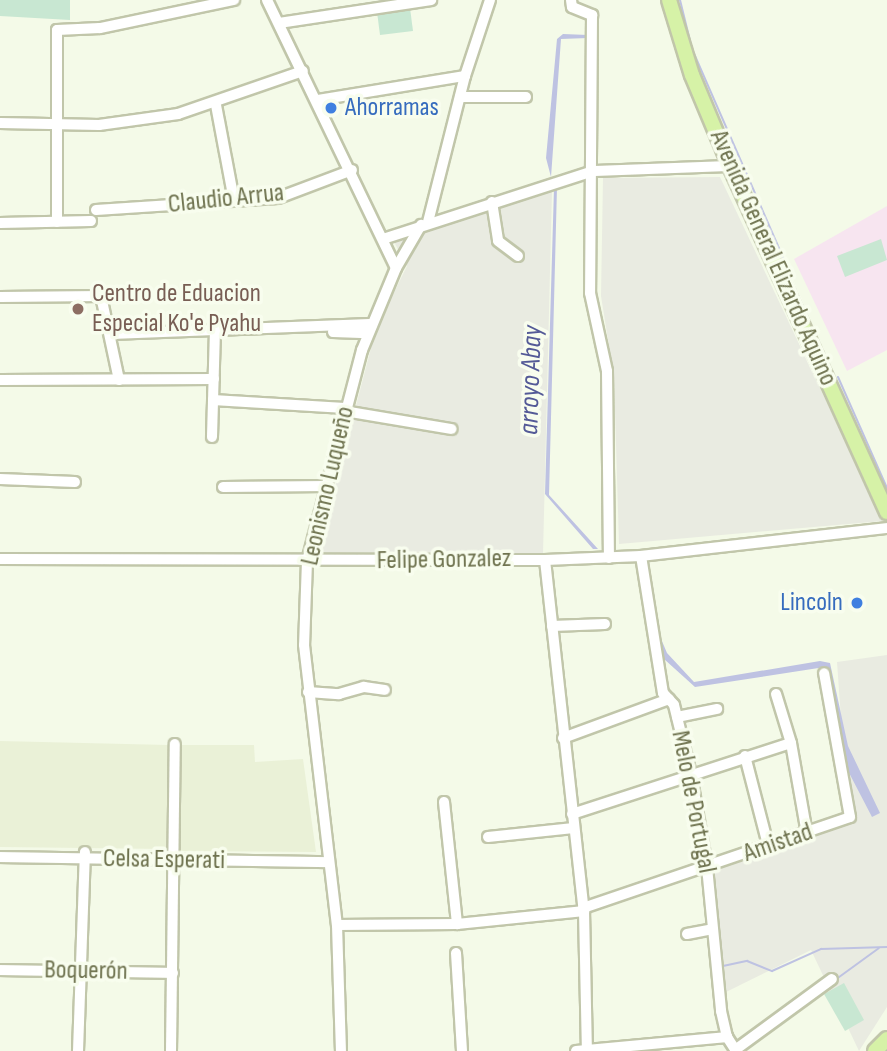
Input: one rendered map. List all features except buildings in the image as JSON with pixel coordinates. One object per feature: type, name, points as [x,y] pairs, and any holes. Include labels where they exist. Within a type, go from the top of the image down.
[{"type":"main road","name":"Avenida General Elizardo Aquino","points":[[669,0],[692,75],[730,166],[887,512]]},
{"type":"main road","points":[[875,1051],[887,1039]]},
{"type":"street","points":[[57,222],[57,30],[100,28],[234,0]]},
{"type":"street","points":[[267,0],[352,170],[396,268]]},
{"type":"street","points":[[279,23],[431,0]]},
{"type":"street","name":"Leonismo Luqueño","points":[[341,1051],[337,925],[304,645],[307,561],[345,410],[370,328],[396,268],[425,224],[465,76],[490,0]]},
{"type":"street","points":[[571,0],[573,7],[592,15],[593,171],[590,293],[607,371],[609,558]]},
{"type":"street","points":[[0,123],[57,125],[136,121],[216,105],[303,71]]},
{"type":"street","points":[[318,100],[465,76]]},
{"type":"street","points":[[460,97],[526,97]]},
{"type":"street","points":[[216,105],[233,200]]},
{"type":"street","points":[[383,239],[593,171],[730,166]]},
{"type":"street","name":"Claudio Arrua","points":[[96,210],[278,198],[352,170]]},
{"type":"street","points":[[492,202],[498,241],[518,256]]},
{"type":"street","points":[[0,223],[91,222]]},
{"type":"street","points":[[0,297],[101,296],[119,380]]},
{"type":"street","points":[[110,334],[370,328]]},
{"type":"street","points":[[212,437],[215,331]]},
{"type":"street","points":[[0,380],[214,379]]},
{"type":"street","points":[[214,400],[345,410],[451,429]]},
{"type":"street","points":[[0,479],[75,482]]},
{"type":"street","points":[[223,487],[326,486]]},
{"type":"street","name":"Felipe Gonzalez","points":[[0,559],[307,561],[609,558],[887,528]]},
{"type":"street","name":"Melo de Portugal","points":[[641,556],[663,693],[669,699],[677,717],[691,774],[707,867],[727,1037],[736,1050]]},
{"type":"street","points":[[545,560],[584,910],[593,1050]]},
{"type":"street","points":[[552,626],[605,624]]},
{"type":"street","name":"Amistad","points":[[337,925],[457,924],[584,910],[768,845],[807,834],[851,815],[824,673]]},
{"type":"street","points":[[308,692],[339,694],[364,687],[385,690]]},
{"type":"street","points":[[776,694],[791,743],[807,834]]},
{"type":"street","points":[[564,738],[669,699]]},
{"type":"street","points":[[677,717],[717,709]]},
{"type":"street","points":[[572,814],[791,743]]},
{"type":"street","points":[[171,1051],[175,744]]},
{"type":"street","points":[[745,756],[768,845]]},
{"type":"street","points":[[444,802],[457,924]]},
{"type":"street","points":[[488,837],[574,828]]},
{"type":"street","name":"Celsa Esperati","points":[[0,851],[328,859]]},
{"type":"street","points":[[78,1051],[85,855]]},
{"type":"street","name":"Celsa Esperati","points":[[0,857],[85,855]]},
{"type":"street","points":[[687,934],[713,929]]},
{"type":"street","points":[[456,953],[462,1051]]},
{"type":"street","name":"Boquerón","points":[[0,970],[173,973]]},
{"type":"street","points":[[736,1050],[832,978]]},
{"type":"street","points":[[576,1051],[727,1037]]},
{"type":"shaded area","points":[[0,0],[70,0],[70,20],[0,16]]},
{"type":"shaded area","points":[[410,8],[413,31],[380,35],[377,12]]},
{"type":"shaded area","points":[[720,177],[883,521],[619,544],[614,377],[601,296],[603,178]]},
{"type":"shaded area","points":[[552,191],[543,554],[317,555],[376,329],[407,266],[394,242]]},
{"type":"shaded area","points":[[887,206],[887,350],[847,371],[794,259]]},
{"type":"shaded area","points":[[881,239],[887,260],[845,277],[837,256]]},
{"type":"shaded area","points":[[887,655],[887,1007],[859,1051],[811,950],[724,993],[714,871],[856,820],[843,747],[837,662]]},
{"type":"shaded area","points":[[0,741],[168,745],[167,849],[0,847]]},
{"type":"shaded area","points":[[181,745],[254,745],[255,762],[303,759],[316,852],[180,851]]},
{"type":"shaded area","points":[[844,983],[864,1020],[845,1031],[824,994]]},
{"type":"water","points":[[563,34],[588,35],[588,38],[561,39],[551,177],[546,158],[557,39]]},
{"type":"water","points":[[557,187],[549,495],[598,549],[593,549],[545,494],[554,188]]},
{"type":"water","points":[[656,627],[667,653],[694,682],[820,661],[830,663],[848,746],[880,813],[872,817],[846,767],[830,672],[825,667],[695,687],[664,659]]},
{"type":"waterway","points":[[680,0],[692,49],[784,260]]},
{"type":"waterway","points":[[838,377],[887,488]]},
{"type":"waterway","points":[[723,966],[747,961],[772,971],[821,949],[887,947]]},
{"type":"waterway","points":[[835,980],[879,948]]},
{"type":"place","name":"Ahorramas","points":[[331,108]]},
{"type":"place","name":"Centro de Eduacion Especial Ko'e Pyahu","points":[[78,309]]},
{"type":"place","name":"Lincoln","points":[[857,603]]},
{"type":"water label","name":"arroyo Abay","points":[[531,380]]}]
